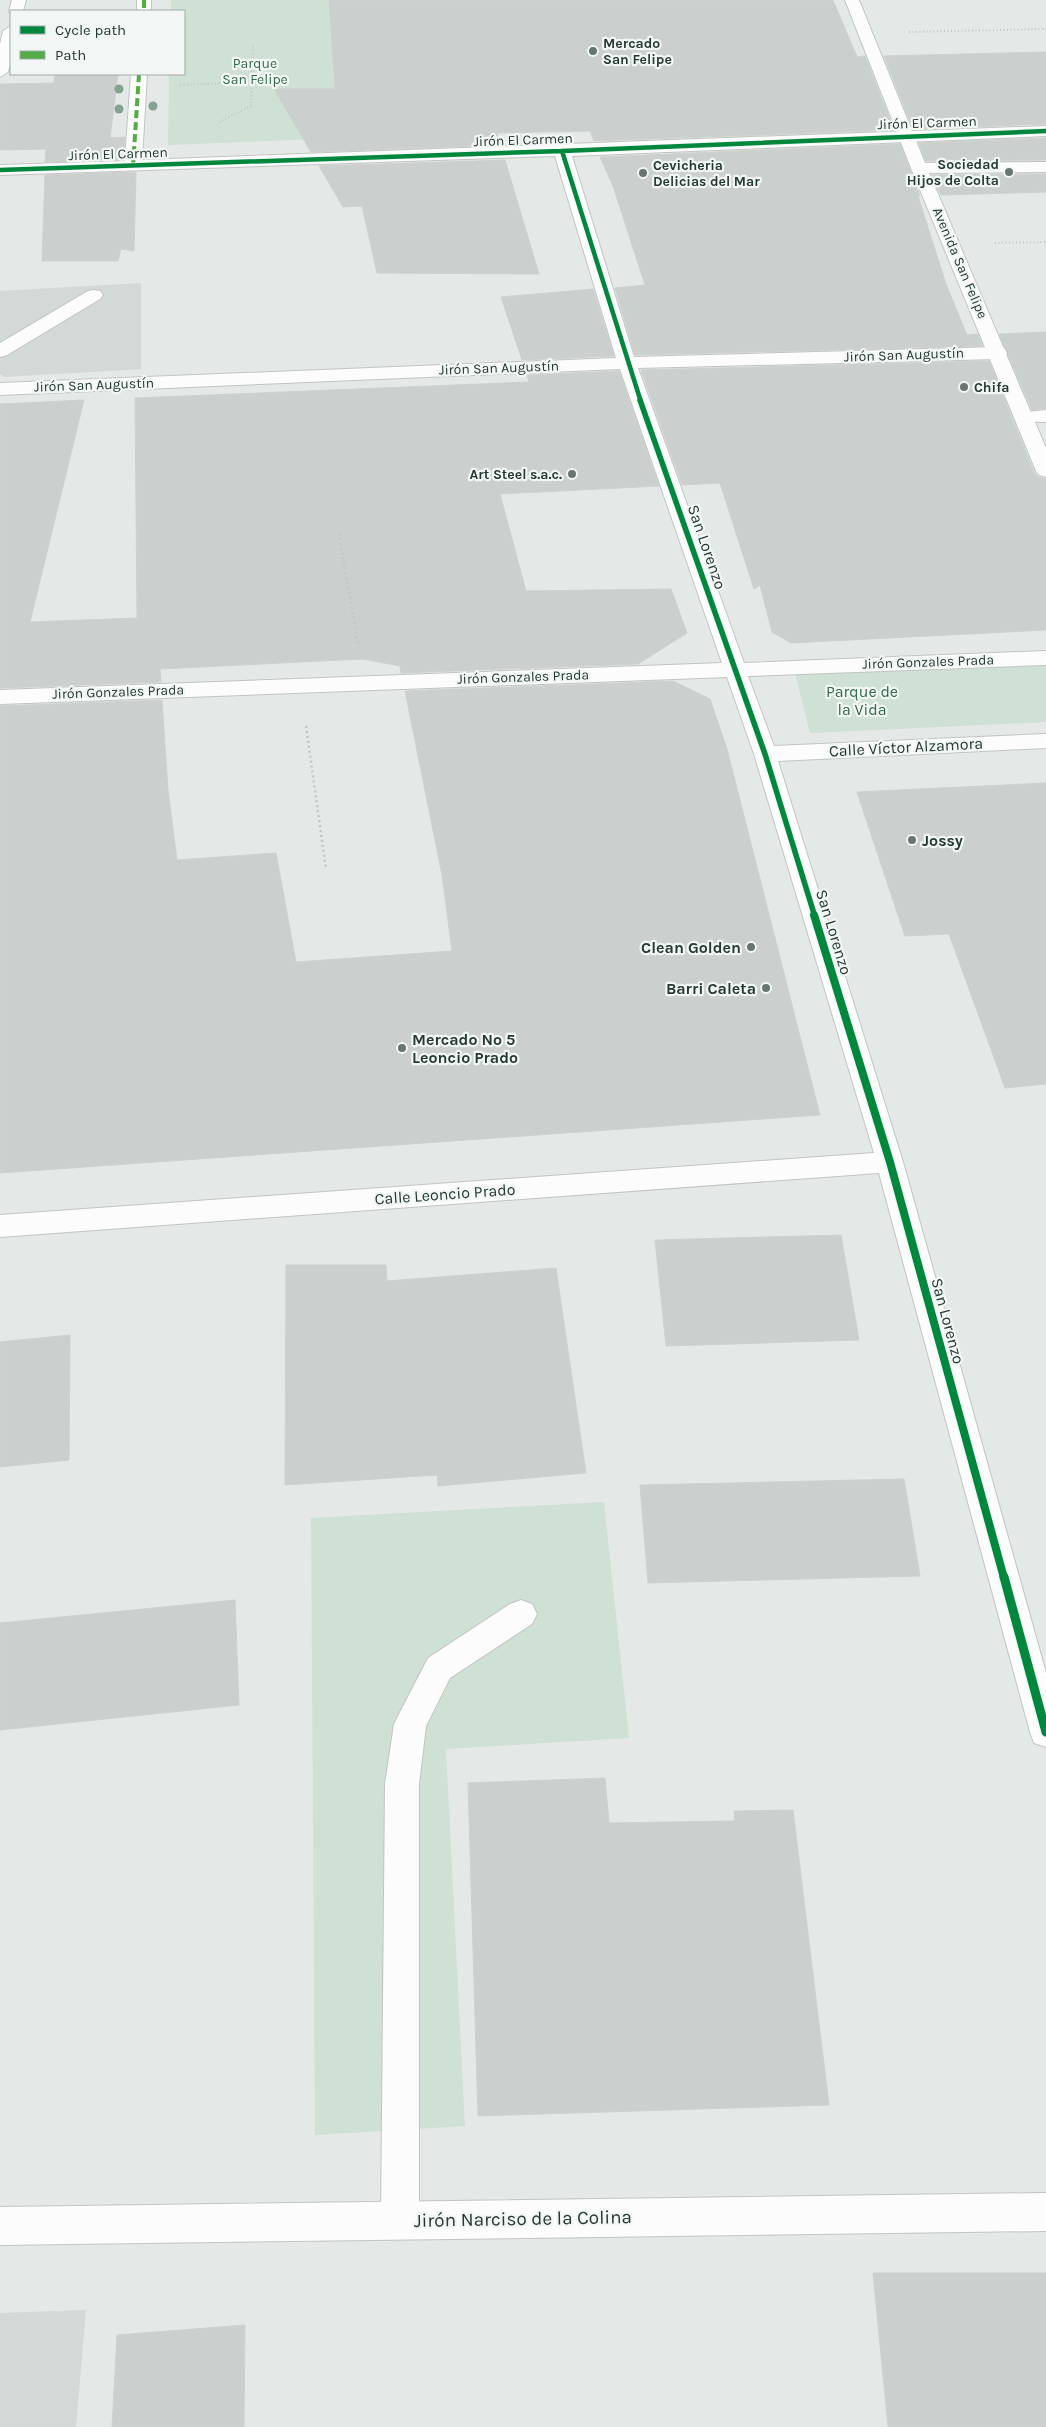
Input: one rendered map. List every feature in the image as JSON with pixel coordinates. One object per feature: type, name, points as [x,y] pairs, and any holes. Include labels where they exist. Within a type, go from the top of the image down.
[{"type":"street","name":"Avenida San Felipe","points":[[852,0],[919,168],[1046,471]]},
{"type":"street","points":[[0,72],[10,35]]},
{"type":"street","points":[[133,166],[139,75]]},
{"type":"street","name":"Jirón El Carmen","points":[[0,170],[562,151],[1046,131]]},
{"type":"street","name":"San Lorenzo","points":[[562,151],[627,363],[765,754],[890,1162],[1046,1732]]},
{"type":"street","points":[[919,168],[1046,167]]},
{"type":"street","points":[[0,351],[94,295]]},
{"type":"street","name":"Jirón San Augustín","points":[[0,389],[627,363],[998,353]]},
{"type":"street","points":[[1024,417],[1046,416]]},
{"type":"street","name":"Jirón Gonzales Prada","points":[[0,697],[735,668],[1046,658]]},
{"type":"street","name":"Calle Víctor Alzamora","points":[[765,754],[1046,741]]},
{"type":"street","name":"Calle Leoncio Prado","points":[[0,1226],[890,1162]]},
{"type":"street","points":[[400,2220],[402,1784],[410,1724],[439,1668],[521,1614]]},
{"type":"street","name":"Jirón Narciso de la Colina","points":[[0,2226],[1046,2212]]},
{"type":"path","points":[[865,34],[1046,29]]},
{"type":"path","points":[[215,124],[251,106],[253,45]]},
{"type":"path","points":[[174,85],[252,82]]},
{"type":"path","points":[[952,244],[1046,242]]},
{"type":"path","points":[[339,533],[365,683]]},
{"type":"path","points":[[300,685],[326,869]]},
{"type":"shaded area","points":[[141,283],[141,369],[4,377],[0,374],[0,291]]},
{"type":"shaded area","points":[[86,2310],[76,2427],[0,2427],[0,2313]]},
{"type":"green space","name":"Parque San Felipe","points":[[171,0],[329,0],[338,138],[168,145],[169,75],[185,75],[185,10],[171,10]]},
{"type":"green space","name":"Parque de la Vida","points":[[1046,662],[1046,722],[810,733],[795,673]]},
{"type":"green space","points":[[604,1502],[629,1738],[446,1749],[465,2126],[315,2135],[311,1518]]},
{"type":"building","name":"Mercado San Felipe","points":[[329,0],[833,0],[857,57],[865,56],[894,130],[594,141],[590,131],[497,133],[500,145],[311,152],[274,89],[335,89]]},
{"type":"building","points":[[1046,52],[1046,124],[913,129],[884,56]]},
{"type":"building","points":[[55,75],[118,75],[110,138],[125,137],[123,159],[45,162],[46,149],[0,150],[0,84],[54,83]]},
{"type":"building","points":[[1046,138],[1046,160],[926,161],[919,143]]},
{"type":"building","points":[[900,144],[920,196],[918,196],[946,284],[967,335],[978,334],[982,346],[635,355],[615,288],[645,285],[613,186],[600,157]]},
{"type":"building","points":[[505,160],[539,274],[377,273],[362,206],[343,207],[319,166]]},
{"type":"building","points":[[136,172],[134,251],[121,249],[118,261],[42,261],[45,175]]},
{"type":"building","points":[[1046,174],[1046,192],[941,195],[932,175]]},
{"type":"building","points":[[593,289],[614,356],[522,360],[501,297]]},
{"type":"building","points":[[1046,332],[1046,408],[1032,410],[999,334]]},
{"type":"building","points":[[989,361],[1034,472],[1038,477],[1046,479],[1046,630],[791,643],[772,632],[760,585],[754,589],[720,483],[682,485],[641,370]]},
{"type":"building","points":[[619,371],[659,486],[500,494],[526,591],[671,589],[687,633],[638,664],[401,673],[400,666],[363,659],[160,669],[161,682],[0,688],[0,404],[84,400],[30,622],[137,618],[135,398],[529,382],[527,375]]},
{"type":"building","points":[[673,681],[710,699],[727,749],[820,1115],[0,1173],[0,706],[162,700],[168,790],[177,860],[276,853],[296,962],[452,951],[442,875],[405,691]]},
{"type":"building","points":[[1046,783],[1046,1084],[1005,1088],[949,934],[905,936],[857,792]]},
{"type":"building","points":[[841,1235],[859,1340],[666,1346],[655,1240]]},
{"type":"building","points":[[286,1265],[386,1265],[387,1281],[556,1268],[586,1473],[438,1486],[437,1475],[285,1485]]},
{"type":"building","points":[[70,1335],[69,1460],[0,1467],[0,1342]]},
{"type":"building","points":[[904,1479],[920,1576],[648,1583],[640,1485]]},
{"type":"building","points":[[235,1600],[239,1705],[0,1730],[0,1623]]},
{"type":"building","points":[[605,1778],[609,1823],[735,1821],[734,1811],[793,1810],[829,2105],[478,2116],[468,1783]]},
{"type":"building","points":[[873,2273],[1046,2273],[1046,2427],[888,2427]]},
{"type":"building","points":[[245,2325],[244,2427],[112,2427],[117,2335]]},
{"type":"marked path","points":[[144,0],[144,10]]},
{"type":"marked path","points":[[133,166],[139,75]]},
{"type":"cycle path","points":[[0,170],[562,151],[1046,131]]},
{"type":"cycle path","points":[[562,151],[627,363],[765,754],[890,1162],[1046,1732]]},
{"type":"place","name":"Mercado San Felipe","points":[[593,51]]},
{"type":"place","name":"Sociedad Hijos de Colta","points":[[1009,172]]},
{"type":"place","name":"Cevicheria Delicias del Mar","points":[[643,173]]},
{"type":"place","name":"Chifa","points":[[964,387]]},
{"type":"place","name":"Art Steel s.a.c.","points":[[572,474]]},
{"type":"place","name":"Jossy","points":[[912,840]]},
{"type":"place","name":"Clean Golden","points":[[751,947]]},
{"type":"place","name":"Barri Caleta","points":[[766,988]]},
{"type":"place","name":"Mercado Nº 5 Leoncio Prado","points":[[402,1048]]}]
